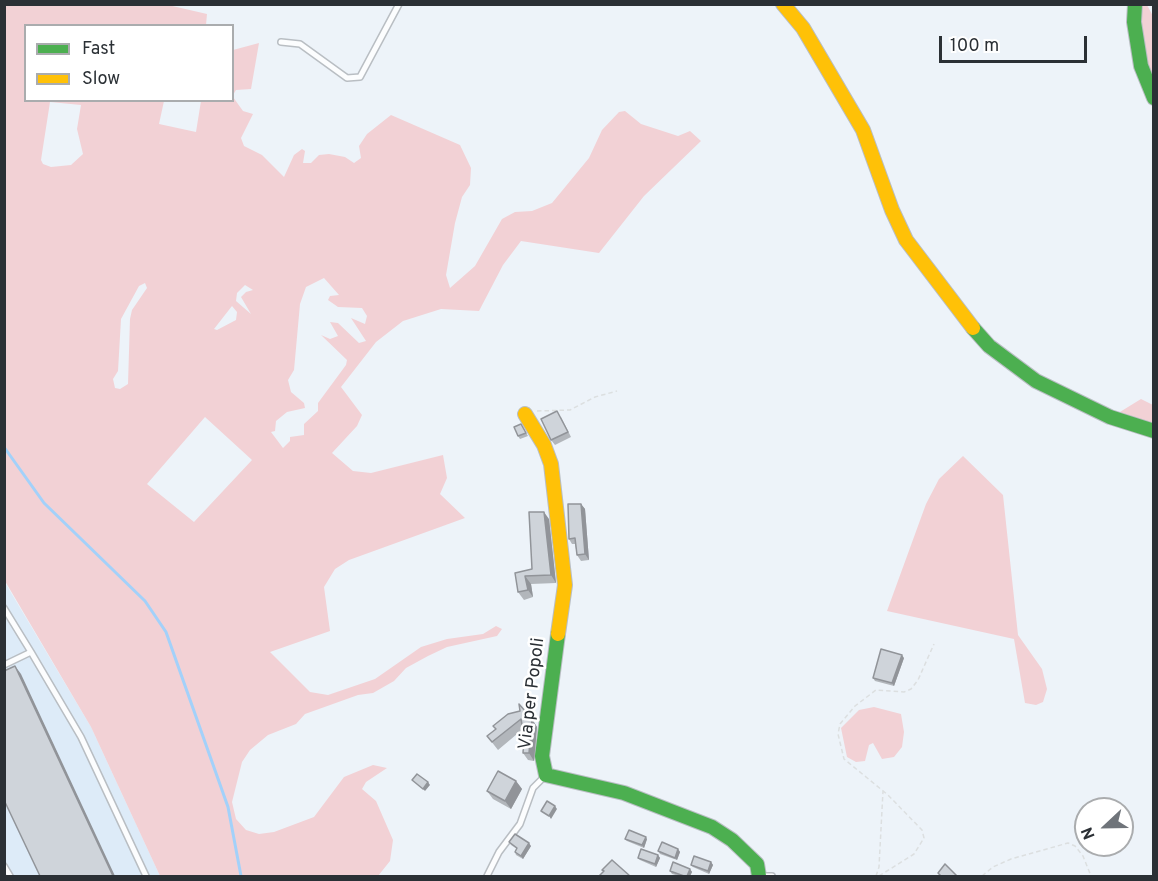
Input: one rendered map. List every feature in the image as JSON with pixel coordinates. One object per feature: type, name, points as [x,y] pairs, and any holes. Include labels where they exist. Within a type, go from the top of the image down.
[{"type":"street","points":[[783,4],[809,38],[863,130],[901,231],[972,327],[989,346],[1036,381],[1110,417],[1154,432]]},
{"type":"street","points":[[1135,4],[1134,22],[1141,66],[1154,98]]},
{"type":"street","name":"Via per Popoli","points":[[525,414],[544,445],[551,464],[564,567],[565,585],[542,756],[546,775],[624,793],[712,827],[732,840],[757,864],[760,876]]},
{"type":"lane","points":[[281,42],[300,44],[347,78],[360,77],[399,4]]},
{"type":"lane","points":[[4,608],[81,737],[146,876]]},
{"type":"lane","points":[[4,665],[31,652]]},
{"type":"lane","points":[[487,876],[499,852],[520,824],[533,788],[546,775]]},
{"type":"lane","points":[[4,866],[10,876]]},
{"type":"lane","points":[[760,876],[772,876]]},
{"type":"path","points":[[525,414],[570,410],[594,397],[617,391]]},
{"type":"path","points":[[877,876],[914,854],[924,838],[922,830],[883,790],[844,759],[838,734],[840,724],[855,706],[876,690],[903,692],[911,689],[918,680],[934,644]]},
{"type":"path","points":[[877,876],[883,790]]},
{"type":"path","points":[[982,876],[993,867],[1011,859],[1068,843],[1076,846],[1083,856],[1091,876]]},
{"type":"shaded area","points":[[4,5],[168,5],[207,14],[206,24],[24,24],[24,102],[50,102],[164,102],[159,124],[196,132],[201,102],[234,102],[234,98],[243,111],[253,114],[241,138],[244,146],[262,155],[284,177],[294,155],[302,149],[305,151],[303,163],[311,163],[319,155],[329,154],[345,157],[354,163],[361,158],[359,146],[367,134],[391,115],[460,145],[471,168],[470,185],[462,197],[455,223],[446,275],[450,288],[475,266],[502,219],[515,212],[532,211],[552,203],[589,158],[602,130],[619,112],[625,111],[641,124],[678,136],[690,131],[701,141],[644,196],[599,253],[521,241],[503,265],[479,311],[441,309],[403,321],[376,342],[341,387],[362,415],[357,426],[332,453],[353,471],[371,473],[443,455],[447,478],[440,494],[465,518],[349,560],[335,569],[324,587],[330,631],[270,652],[310,692],[328,695],[375,679],[421,647],[447,639],[483,634],[496,626],[502,629],[497,636],[447,647],[428,656],[406,668],[394,681],[373,693],[358,695],[305,714],[296,724],[268,735],[250,750],[242,762],[232,802],[236,819],[246,830],[259,834],[274,832],[314,817],[344,777],[373,765],[387,768],[366,782],[362,789],[376,801],[393,840],[390,861],[378,876],[160,876],[91,727],[5,581]],"holes":[[[50,102],[81,105],[77,129],[83,154],[71,165],[51,167],[43,164],[41,160]],[[324,278],[339,295],[330,296],[328,300],[338,307],[362,308],[367,316],[365,324],[351,318],[366,341],[359,343],[338,323],[330,322],[338,336],[330,339],[321,335],[347,360],[346,365],[318,403],[318,411],[304,424],[304,435],[290,437],[290,441],[283,448],[271,432],[275,431],[276,421],[287,412],[305,408],[304,403],[291,392],[288,380],[294,370],[300,304],[306,287]],[[145,283],[147,288],[132,310],[130,319],[128,384],[120,389],[115,388],[113,379],[118,371],[121,319],[139,286]],[[245,285],[253,290],[241,297],[251,314],[236,301],[237,293]],[[232,306],[237,312],[236,320],[217,330],[214,329]],[[205,417],[252,460],[194,522],[147,484]]]},
{"type":"shaded area","points":[[1140,5],[1147,5],[1153,16],[1153,85],[1150,80],[1138,14]]},
{"type":"shaded area","points":[[259,43],[251,89],[236,90],[234,93],[234,50]]},
{"type":"shaded area","points":[[1141,399],[1153,405],[1153,428],[1115,415]]},
{"type":"shaded area","points":[[963,456],[1003,495],[1018,635],[1042,669],[1047,689],[1043,702],[1036,705],[1025,703],[1014,639],[887,611],[926,504],[939,479]]},
{"type":"shaded area","points":[[4,581],[91,727],[160,876],[5,876]]},
{"type":"shaded area","points":[[874,707],[901,714],[904,732],[902,747],[894,757],[882,759],[873,743],[869,745],[865,761],[856,762],[847,757],[841,728],[859,710]]},
{"type":"building","points":[[557,411],[568,432],[551,440],[541,419]]},
{"type":"building","points":[[521,424],[526,433],[518,436],[514,427]]},
{"type":"building","points":[[568,504],[581,504],[585,554],[577,555],[575,538],[569,539]]},
{"type":"building","points":[[529,512],[544,512],[551,575],[525,576],[528,590],[518,592],[515,573],[532,569]]},
{"type":"building","points":[[881,649],[902,655],[892,683],[873,678]]},
{"type":"building","points":[[15,666],[113,876],[40,876],[4,800],[4,671]]},
{"type":"building","points":[[519,704],[532,719],[529,753],[523,753],[524,736],[521,719],[492,742],[487,736],[496,729],[493,726],[508,714],[520,711]]},
{"type":"building","points":[[498,771],[516,781],[505,801],[487,791]]},
{"type":"building","points":[[417,774],[428,782],[423,789],[412,780]]},
{"type":"building","points":[[547,801],[555,806],[549,816],[541,811]]},
{"type":"building","points":[[629,830],[646,837],[642,845],[625,839]]},
{"type":"building","points":[[515,834],[529,843],[521,856],[515,852],[517,848],[509,842]]},
{"type":"building","points":[[662,842],[678,849],[675,858],[658,851]]},
{"type":"building","points":[[641,849],[658,855],[655,864],[638,858]]},
{"type":"building","points":[[694,856],[711,862],[708,871],[691,865]]},
{"type":"building","points":[[612,860],[630,876],[599,876]]},
{"type":"building","points":[[673,862],[690,869],[687,876],[670,871]]},
{"type":"building","points":[[945,864],[957,876],[941,876],[938,873]]},
{"type":"waterway","points":[[4,447],[44,503],[145,601],[166,632],[228,807],[241,876]]},
{"type":"traffic: fast","points":[[1135,4],[1134,22],[1141,66],[1154,98]]},
{"type":"traffic: fast","points":[[973,328],[989,346],[1036,381],[1110,417],[1154,431]]},
{"type":"traffic: fast","points":[[558,634],[542,756],[546,775],[624,793],[712,827],[732,840],[757,864],[759,876]]},
{"type":"traffic: slow","points":[[783,4],[803,28],[863,130],[892,210],[906,240],[973,328]]},
{"type":"traffic: slow","points":[[525,414],[544,445],[551,464],[565,585],[558,634]]}]
